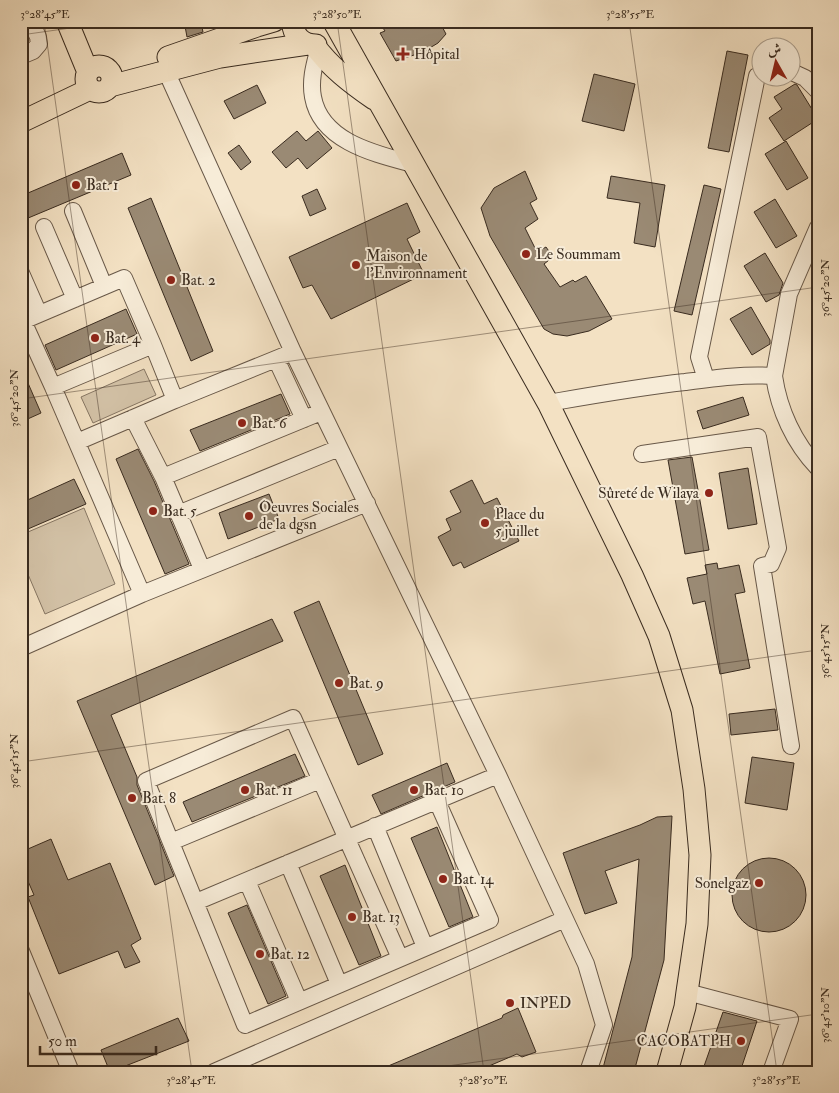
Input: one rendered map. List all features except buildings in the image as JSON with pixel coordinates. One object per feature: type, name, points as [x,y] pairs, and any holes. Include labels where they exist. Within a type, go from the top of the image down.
[{"type":"main road","points":[[67,21],[100,77]]},
{"type":"main road","points":[[74,21],[100,77]]},
{"type":"main road","points":[[294,21],[293,26],[301,40],[313,47],[348,80],[380,103]]},
{"type":"main road","points":[[100,77],[166,71],[220,56],[313,47],[327,40],[334,29],[334,22]]},
{"type":"main road","points":[[334,22],[548,403],[632,575],[659,636],[682,710],[694,790],[700,855],[697,924],[685,1007],[667,1072]]},
{"type":"main road","points":[[21,122],[100,77],[144,66],[264,23]]},
{"type":"street","points":[[21,56],[33,51],[39,44],[32,21]]},
{"type":"street","points":[[313,47],[313,97],[319,114],[328,126],[339,136],[365,151],[413,164]]},
{"type":"street","points":[[166,71],[321,412],[498,775],[586,964],[604,1026],[588,1072]]},
{"type":"street","points":[[802,77],[818,90]]},
{"type":"street","points":[[706,379],[699,357],[755,88]]},
{"type":"street","points":[[73,211],[104,286]]},
{"type":"street","points":[[44,227],[75,299]]},
{"type":"street","points":[[818,227],[789,294],[774,376],[777,395],[793,435],[807,457],[818,468]]},
{"type":"street","points":[[21,273],[40,314]]},
{"type":"street","points":[[142,594],[23,321],[124,278],[154,345],[175,400]]},
{"type":"street","points":[[53,387],[154,345]]},
{"type":"street","points":[[77,442],[293,352]]},
{"type":"street","points":[[276,359],[304,419]]},
{"type":"street","points":[[548,403],[631,388],[706,379],[752,375],[774,376]]},
{"type":"street","points":[[163,477],[321,412]]},
{"type":"street","points":[[133,418],[163,477],[202,569]]},
{"type":"street","points":[[642,454],[758,437],[778,548],[771,564],[762,566],[791,746]]},
{"type":"street","points":[[178,514],[339,448]]},
{"type":"street","points":[[21,648],[142,594],[366,503]]},
{"type":"street","points":[[400,958],[293,718],[146,781],[245,1025],[490,920],[436,801]]},
{"type":"street","points":[[196,902],[498,775]]},
{"type":"street","points":[[171,842],[320,780]]},
{"type":"street","points":[[375,826],[425,948]]},
{"type":"street","points":[[288,863],[339,984]]},
{"type":"street","points":[[247,880],[299,1001]]},
{"type":"street","points":[[214,1072],[565,919]]},
{"type":"street","points":[[21,951],[71,1072]]},
{"type":"street","points":[[687,992],[790,1019],[772,1072]]},
{"type":"shaded area","points":[[144,369],[156,395],[93,423],[81,397]]},
{"type":"shaded area","points":[[84,508],[115,584],[45,614],[21,558],[21,535]]},
{"type":"place","name":"Hôpital","points":[[403,54]]},
{"type":"place","name":"Bat. 1","points":[[76,185]]},
{"type":"place","name":"Le Soummam","points":[[526,254]]},
{"type":"place","name":"Maison de l'Environnament","points":[[356,265]]},
{"type":"place","name":"Bat. 2","points":[[171,280]]},
{"type":"place","name":"Bat. 4","points":[[95,338]]},
{"type":"place","name":"Bat. 6","points":[[242,423]]},
{"type":"place","name":"Sûreté de Wilaya","points":[[709,493]]},
{"type":"place","name":"Bat. 5","points":[[153,511]]},
{"type":"place","name":"Oeuvres Sociales de la dgsn","points":[[249,516]]},
{"type":"place","name":"Place du 5 juillet","points":[[485,523]]},
{"type":"place","name":"Bat. 9","points":[[339,683]]},
{"type":"place","name":"Bat. 11","points":[[245,790]]},
{"type":"place","name":"Bat. 10","points":[[414,790]]},
{"type":"place","name":"Bat. 8","points":[[132,798]]},
{"type":"place","name":"Bat. 14","points":[[443,879]]},
{"type":"place","name":"Sonelgaz","points":[[759,883]]},
{"type":"place","name":"Bat. 13","points":[[352,917]]},
{"type":"place","name":"Bat. 12","points":[[260,954]]},
{"type":"place","name":"INPED","points":[[510,1003]]},
{"type":"place","name":"CACOBATPH","points":[[741,1041]]}]
